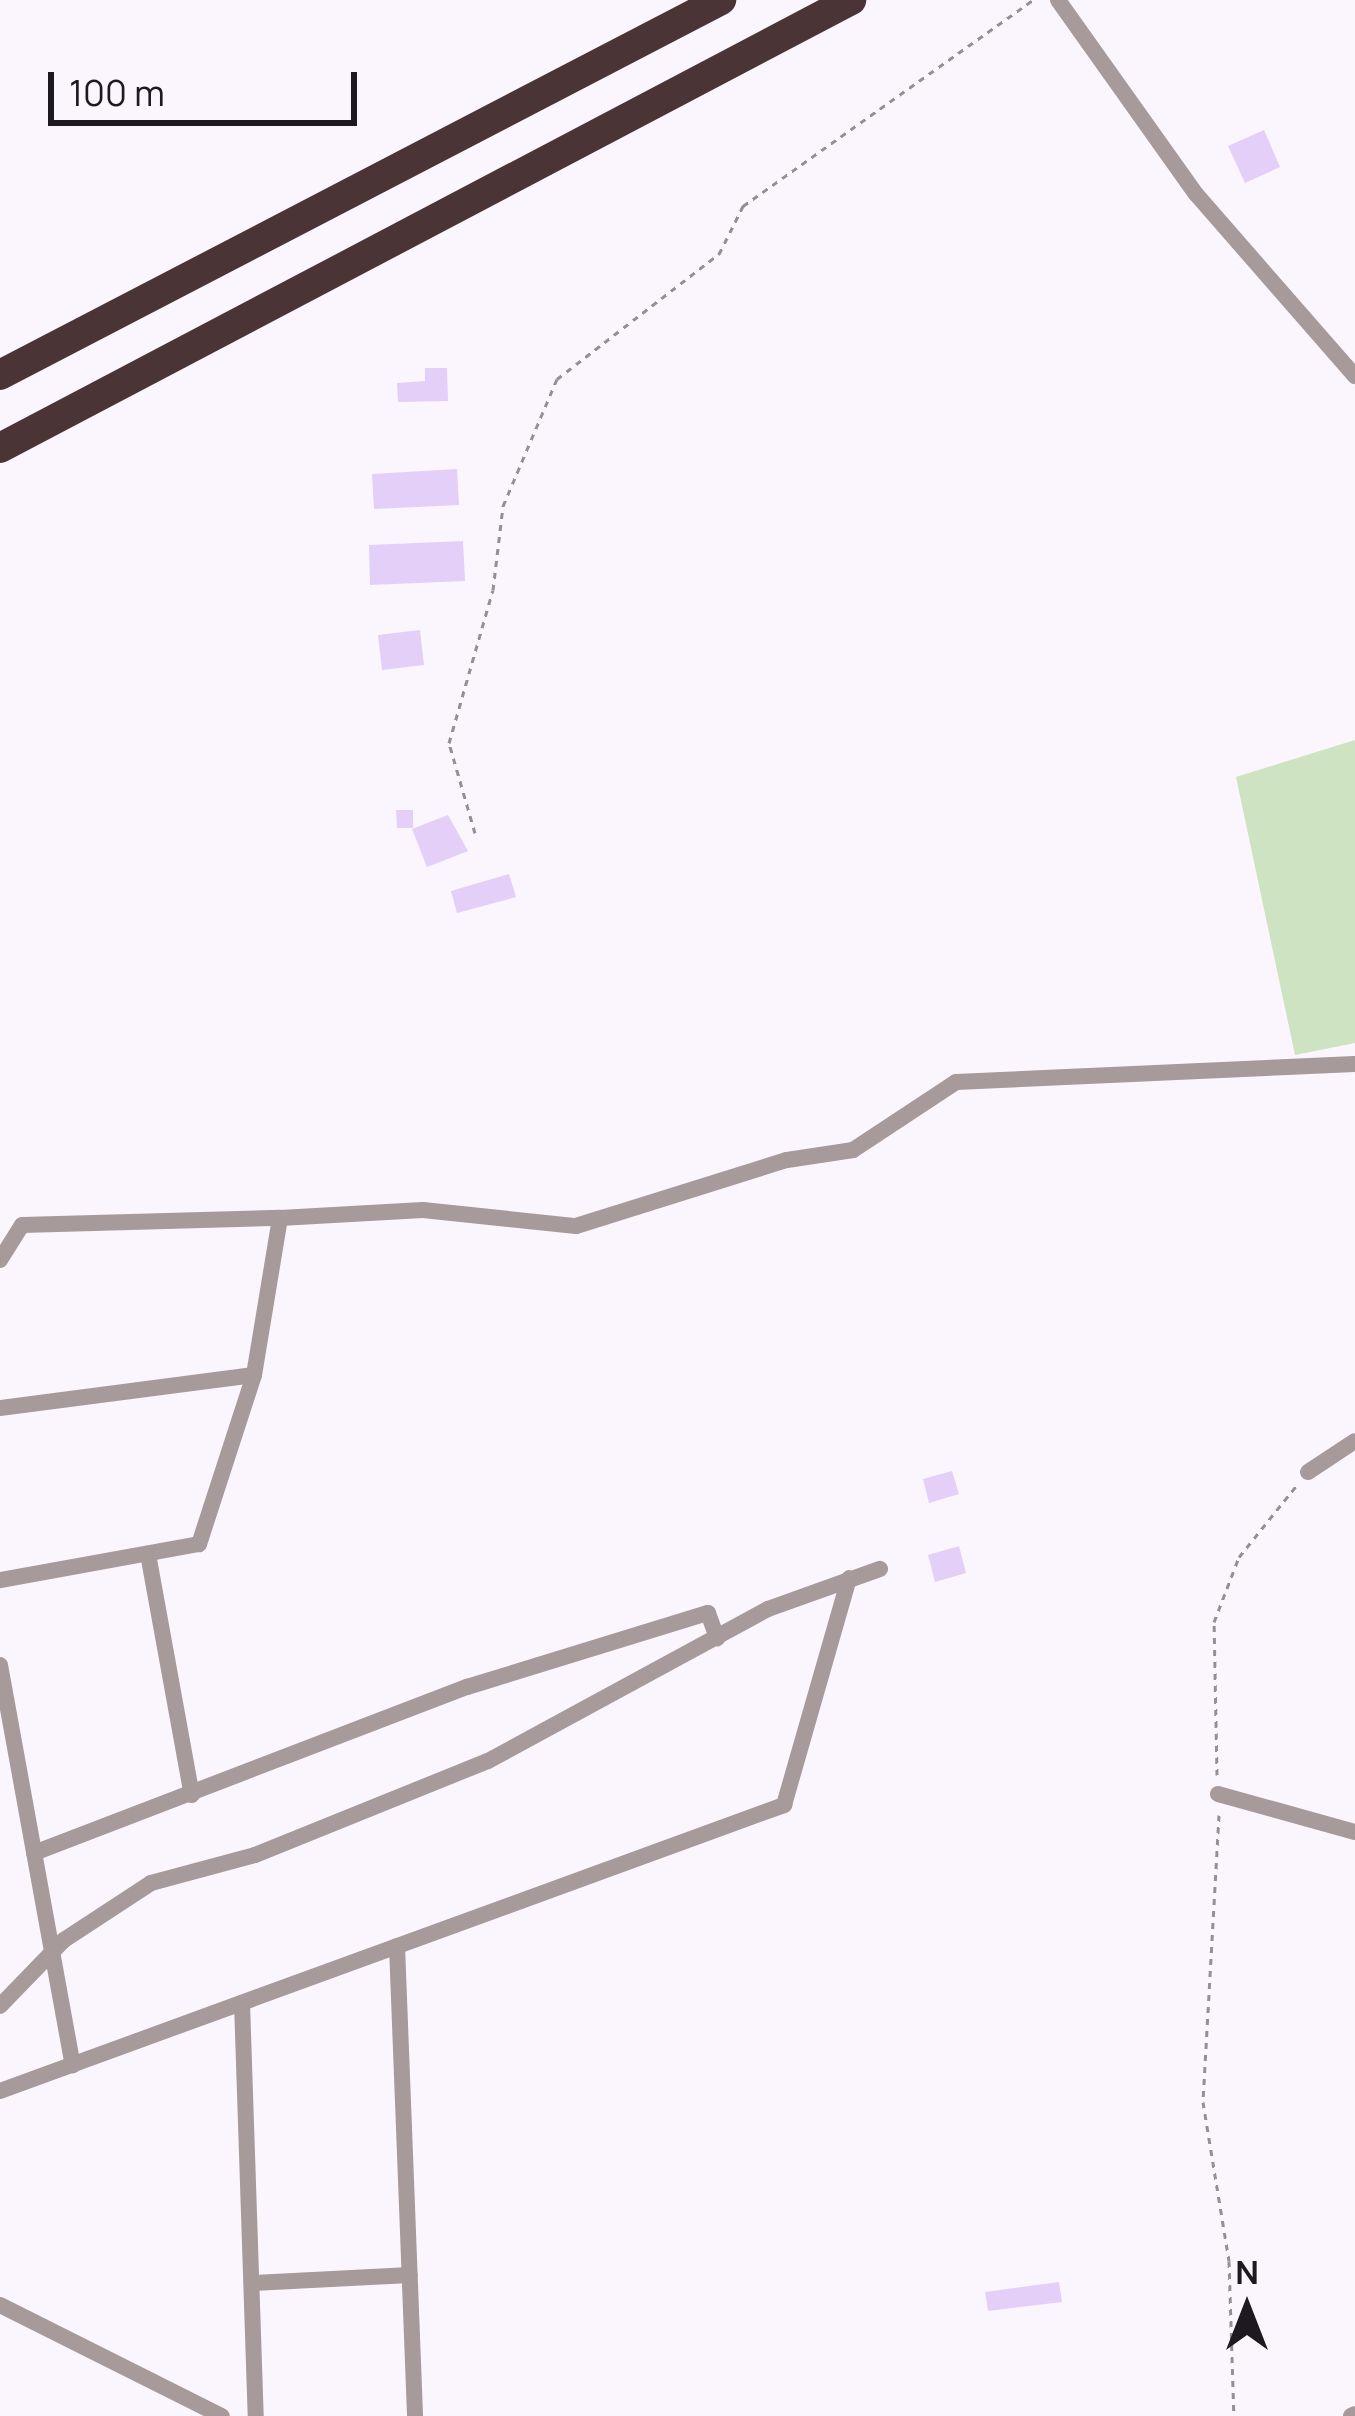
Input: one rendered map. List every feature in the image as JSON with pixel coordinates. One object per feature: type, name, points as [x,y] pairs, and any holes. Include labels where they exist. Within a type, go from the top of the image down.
[{"type":"highway","points":[[0,375],[721,0]]},
{"type":"highway","points":[[0,448],[851,0]]},
{"type":"street","points":[[1058,0],[1196,194],[1355,376]]},
{"type":"street","points":[[0,1261],[22,1225],[423,1210],[576,1226],[787,1160],[853,1150],[956,1082],[1355,1064]]},
{"type":"street","points":[[0,1580],[199,1544],[254,1375],[280,1217]]},
{"type":"street","points":[[0,1408],[254,1375]]},
{"type":"street","points":[[1308,1472],[1355,1441]]},
{"type":"street","points":[[148,1554],[192,1796]]},
{"type":"street","points":[[0,2006],[53,1952],[151,1883],[254,1855],[488,1761],[717,1638],[849,1578],[880,1569]]},
{"type":"street","points":[[0,2091],[784,1805],[849,1578]]},
{"type":"street","points":[[34,1852],[192,1796],[467,1687],[657,1627],[708,1613],[717,1638]]},
{"type":"street","points":[[0,1666],[73,2065]]},
{"type":"street","points":[[1218,1794],[1355,1832]]},
{"type":"street","points":[[397,1946],[415,2416]]},
{"type":"street","points":[[242,2003],[256,2416]]},
{"type":"street","points":[[251,2283],[410,2276]]},
{"type":"street","points":[[0,2305],[222,2416]]},
{"type":"path","points":[[476,833],[449,743],[494,590],[503,506],[557,379],[719,254],[743,206],[1033,0]]},
{"type":"path","points":[[1234,2416],[1228,2261],[1203,2102],[1218,1794],[1214,1622],[1239,1557],[1308,1472]]},
{"type":"green space","points":[[1355,740],[1355,1043],[1295,1055],[1236,777]]},
{"type":"building","points":[[1264,130],[1280,167],[1245,183],[1228,146]]},
{"type":"building","points":[[425,368],[447,368],[448,401],[398,402],[397,383],[425,381]]},
{"type":"building","points":[[457,469],[459,505],[374,509],[372,474]]},
{"type":"building","points":[[463,541],[465,581],[370,585],[369,545]]},
{"type":"building","points":[[420,630],[424,665],[382,670],[378,635]]},
{"type":"building","points":[[396,810],[413,810],[413,828],[397,828]]},
{"type":"building","points":[[448,815],[468,851],[427,867],[412,829]]},
{"type":"building","points":[[509,874],[516,897],[457,913],[451,891]]},
{"type":"building","points":[[952,1471],[959,1494],[929,1503],[923,1479]]},
{"type":"building","points":[[959,1546],[966,1573],[935,1582],[928,1555]]},
{"type":"building","points":[[1059,2282],[1062,2302],[988,2311],[985,2292]]}]
